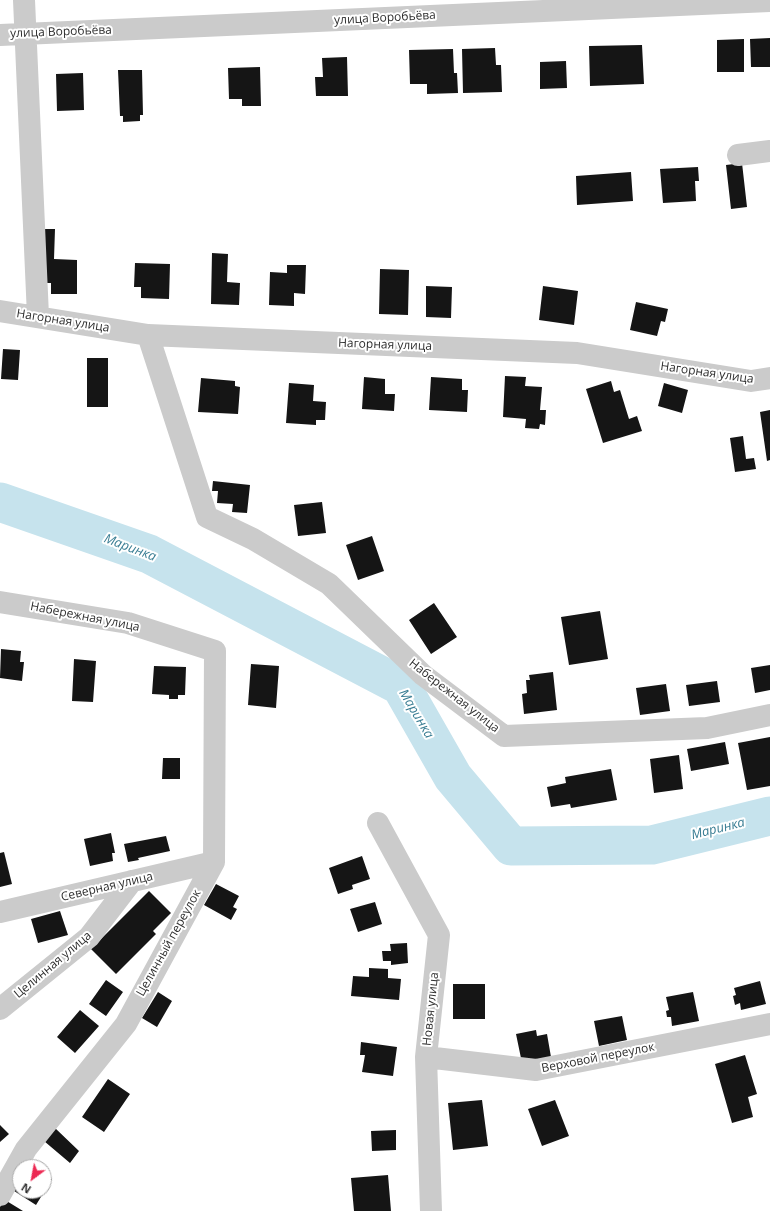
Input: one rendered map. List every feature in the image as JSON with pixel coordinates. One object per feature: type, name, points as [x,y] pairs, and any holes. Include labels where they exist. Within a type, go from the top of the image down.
[{"type":"street","points":[[24,0],[38,316]]},
{"type":"street","name":"улица Воробьёва","points":[[0,35],[770,1]]},
{"type":"street","points":[[738,155],[770,151]]},
{"type":"street","name":"Нагорная улица","points":[[0,311],[148,335],[577,353],[751,381],[770,378]]},
{"type":"street","name":"Набережная улица","points":[[148,335],[207,517],[253,539],[329,584],[423,675],[504,736],[707,728],[770,715]]},
{"type":"street","name":"Набережная улица","points":[[0,602],[128,624],[215,651]]},
{"type":"street","name":"Целинный переулок","points":[[0,1195],[26,1149],[126,1024],[214,862],[215,651]]},
{"type":"street","name":"Новая улица","points":[[378,823],[439,935],[426,1057],[430,1211]]},
{"type":"street","name":"Северная улица","points":[[0,912],[214,862]]},
{"type":"street","name":"Целинная улица","points":[[0,1009],[89,937],[132,881]]},
{"type":"street","name":"Верховой переулок","points":[[426,1057],[536,1070],[770,1024]]},
{"type":"building","points":[[770,38],[770,67],[751,67],[750,39]]},
{"type":"building","points":[[744,39],[744,72],[717,72],[717,40]]},
{"type":"building","points":[[642,45],[644,84],[590,86],[589,46]]},
{"type":"building","points":[[495,48],[496,65],[501,65],[502,92],[463,93],[462,49]]},
{"type":"building","points":[[453,49],[454,73],[457,73],[458,93],[427,94],[427,84],[410,84],[409,50]]},
{"type":"building","points":[[347,57],[348,96],[316,96],[315,77],[323,77],[322,58]]},
{"type":"building","points":[[566,61],[567,88],[540,89],[540,62]]},
{"type":"building","points":[[260,67],[261,106],[242,106],[242,99],[229,99],[228,68]]},
{"type":"building","points":[[118,70],[142,70],[143,115],[140,115],[140,121],[123,122],[123,116],[120,116]]},
{"type":"building","points":[[83,73],[84,110],[57,111],[56,74]]},
{"type":"building","points":[[742,163],[747,207],[731,209],[726,165]]},
{"type":"building","points":[[698,167],[699,181],[695,181],[696,201],[663,203],[660,169]]},
{"type":"building","points":[[631,172],[633,201],[577,205],[576,176]]},
{"type":"building","points":[[44,229],[55,229],[54,259],[77,260],[77,294],[51,294],[51,283],[43,283]]},
{"type":"building","points":[[212,253],[228,254],[227,282],[240,283],[239,305],[211,304]]},
{"type":"building","points":[[135,263],[170,264],[169,299],[141,298],[141,287],[134,287]]},
{"type":"building","points":[[287,265],[306,265],[305,294],[294,293],[294,306],[269,305],[270,272],[287,273]]},
{"type":"building","points":[[380,269],[409,270],[408,315],[379,314]]},
{"type":"building","points":[[426,286],[452,287],[451,318],[426,317]]},
{"type":"building","points":[[543,286],[578,291],[574,325],[539,320]]},
{"type":"building","points":[[636,302],[668,309],[665,322],[661,321],[657,336],[630,330]]},
{"type":"building","points":[[3,349],[20,350],[18,380],[1,379]]},
{"type":"building","points":[[87,358],[108,358],[108,407],[87,407]]},
{"type":"building","points":[[505,376],[526,377],[525,386],[542,387],[540,410],[546,410],[545,425],[540,424],[539,429],[525,428],[526,419],[503,417]]},
{"type":"building","points":[[364,377],[385,379],[385,394],[395,394],[394,411],[362,409]]},
{"type":"building","points":[[431,377],[462,379],[462,390],[468,390],[467,412],[429,410]]},
{"type":"building","points":[[201,378],[235,381],[235,386],[240,387],[238,414],[198,412]]},
{"type":"building","points":[[611,381],[614,392],[620,390],[629,419],[637,416],[642,431],[603,443],[586,389]]},
{"type":"building","points":[[289,383],[314,385],[313,401],[326,402],[325,420],[316,420],[316,425],[286,423]]},
{"type":"building","points":[[664,383],[688,390],[682,413],[658,406]]},
{"type":"building","points":[[770,410],[770,460],[767,461],[760,412]]},
{"type":"building","points":[[743,436],[746,459],[754,458],[756,469],[735,472],[730,438]]},
{"type":"building","points":[[213,481],[250,485],[247,513],[232,512],[233,504],[217,503],[218,491],[212,491]]},
{"type":"building","points":[[322,502],[326,533],[298,536],[294,505]]},
{"type":"building","points":[[372,536],[384,571],[358,580],[346,545]]},
{"type":"building","points":[[434,603],[457,637],[431,654],[409,620]]},
{"type":"building","points":[[600,611],[608,659],[569,665],[561,617]]},
{"type":"building","points":[[1,649],[21,651],[20,662],[24,662],[22,681],[0,678]]},
{"type":"building","points":[[74,659],[96,661],[93,702],[72,701]]},
{"type":"building","points":[[251,664],[279,666],[276,708],[248,705]]},
{"type":"building","points":[[770,665],[770,690],[755,693],[751,668]]},
{"type":"building","points":[[154,666],[186,667],[185,695],[178,695],[178,699],[169,699],[169,695],[152,694]]},
{"type":"building","points":[[553,672],[557,710],[524,714],[522,694],[527,693],[526,680],[530,680],[529,675]]},
{"type":"building","points":[[717,681],[720,702],[689,706],[686,685]]},
{"type":"building","points":[[666,684],[670,711],[640,715],[636,688]]},
{"type":"building","points":[[770,737],[770,786],[747,790],[738,743]]},
{"type":"building","points":[[725,742],[729,764],[691,771],[687,749]]},
{"type":"building","points":[[679,755],[683,789],[654,793],[650,759]]},
{"type":"building","points":[[163,758],[180,758],[180,779],[162,779]]},
{"type":"building","points":[[611,769],[617,800],[571,808],[570,804],[551,807],[547,787],[566,783],[565,777]]},
{"type":"building","points":[[111,833],[115,853],[112,853],[113,861],[90,866],[84,839]]},
{"type":"building","points":[[166,836],[170,851],[138,858],[139,860],[128,862],[124,844]]},
{"type":"building","points":[[4,852],[12,884],[0,887],[0,853]]},
{"type":"building","points":[[362,856],[370,879],[352,885],[353,889],[338,894],[329,868]]},
{"type":"building","points":[[216,884],[239,896],[233,907],[237,909],[231,920],[204,905]]},
{"type":"building","points":[[149,891],[171,913],[153,931],[156,934],[116,974],[91,949]]},
{"type":"building","points":[[375,902],[382,924],[358,932],[350,909]]},
{"type":"building","points":[[60,911],[68,935],[38,943],[31,919]]},
{"type":"building","points":[[407,943],[408,963],[391,965],[391,961],[383,961],[382,951],[391,951],[390,944]]},
{"type":"building","points":[[369,968],[388,969],[388,978],[401,979],[399,1000],[351,996],[353,976],[369,977]]},
{"type":"building","points":[[106,980],[123,992],[106,1016],[89,1004]]},
{"type":"building","points":[[760,981],[766,1004],[741,1010],[740,1003],[735,1005],[733,996],[736,995],[734,988]]},
{"type":"building","points":[[453,984],[485,984],[485,1019],[453,1019]]},
{"type":"building","points":[[158,992],[172,1001],[157,1027],[142,1018]]},
{"type":"building","points":[[693,992],[699,1021],[672,1026],[671,1017],[667,1017],[666,1011],[669,1010],[666,997]]},
{"type":"building","points":[[80,1010],[99,1026],[75,1053],[57,1037]]},
{"type":"building","points":[[622,1016],[627,1040],[599,1046],[594,1021]]},
{"type":"building","points":[[536,1030],[537,1036],[547,1034],[551,1057],[522,1063],[516,1034]]},
{"type":"building","points":[[361,1042],[397,1047],[393,1076],[362,1072],[365,1055],[360,1055]]},
{"type":"building","points":[[745,1055],[757,1094],[748,1097],[753,1117],[732,1123],[715,1064]]},
{"type":"building","points":[[108,1079],[130,1094],[104,1132],[82,1117]]},
{"type":"building","points":[[482,1100],[488,1146],[453,1150],[448,1103]]},
{"type":"building","points":[[555,1100],[569,1136],[542,1146],[528,1109]]},
{"type":"building","points":[[0,1125],[9,1134],[0,1142]]},
{"type":"building","points":[[55,1128],[79,1151],[70,1163],[44,1141]]},
{"type":"building","points":[[396,1130],[396,1150],[372,1151],[371,1131]]},
{"type":"building","points":[[388,1175],[391,1211],[354,1211],[351,1178]]},
{"type":"building","points":[[27,1199],[40,1199],[36,1205]]},
{"type":"building","points":[[5,1200],[23,1211],[0,1211],[0,1207]]},
{"type":"waterway","name":"Маринка","points":[[0,502],[149,554],[401,686],[453,777],[511,846],[652,845],[770,816]]}]
